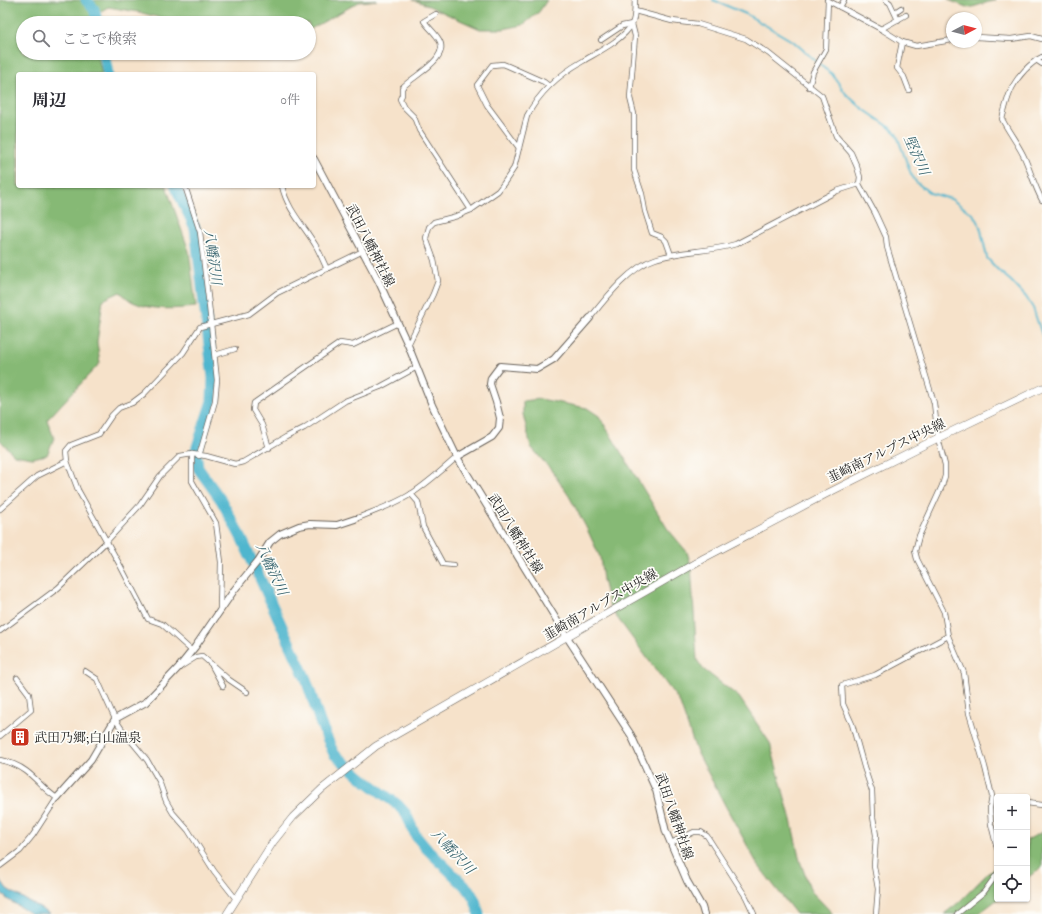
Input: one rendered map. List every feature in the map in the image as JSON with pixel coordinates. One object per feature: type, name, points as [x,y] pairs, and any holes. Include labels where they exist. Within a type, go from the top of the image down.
[{"type":"main road","name":"武田八幡神社線","points":[[316,163],[379,282],[408,345],[432,405],[457,456],[567,637],[631,735],[656,790],[666,832],[687,881],[702,906],[704,914]]},
{"type":"main road","points":[[457,456],[492,437],[499,428],[500,418],[490,384],[491,378],[500,366],[538,369],[554,359],[590,318]]},
{"type":"main road","name":"韮崎南アルプス中央線","points":[[227,914],[273,842],[293,817],[322,788],[365,753],[396,733],[704,558],[826,494],[1042,388]]},
{"type":"main road","points":[[57,798],[91,760],[115,719],[146,702],[179,667],[192,651],[236,587],[258,561],[270,542],[287,530],[310,524],[337,525],[355,519]]},
{"type":"street","points":[[809,87],[813,72],[826,49],[828,0],[902,42],[916,46],[946,41]]},
{"type":"street","points":[[840,7],[844,0]]},
{"type":"street","points":[[886,0],[895,12],[898,20]]},
{"type":"street","points":[[635,2],[635,11],[632,24],[635,36],[630,98],[634,114],[634,170],[652,233],[662,237],[666,241],[671,255]]},
{"type":"street","points":[[895,12],[901,8]]},
{"type":"street","points":[[635,11],[672,20],[698,24],[746,39],[768,53],[822,96],[836,136],[851,153],[860,176],[859,184],[876,214],[886,237],[887,247],[934,403],[938,438],[945,465],[945,476],[942,486],[919,536],[915,551],[917,559],[944,612],[948,636],[964,673],[969,713],[982,754],[992,796],[990,808],[991,824],[994,836]]},
{"type":"street","points":[[436,14],[424,21],[442,45],[440,54],[429,68],[406,82],[402,88],[400,100],[404,107],[414,117],[419,130],[471,210]]},
{"type":"street","points":[[881,29],[906,15]]},
{"type":"street","points":[[602,40],[622,26],[632,24]]},
{"type":"street","points":[[408,345],[438,281],[434,260],[426,238],[429,227],[434,222],[457,216],[471,210],[498,191],[514,168],[527,116],[549,86],[581,62],[610,45],[632,24]]},
{"type":"street","points":[[982,37],[1011,39],[1031,36],[1042,39]]},
{"type":"street","points":[[902,42],[897,68],[904,77],[909,90]]},
{"type":"street","points":[[1042,57],[1036,60],[1023,72],[1012,88],[1002,119],[1015,139],[1025,159],[1040,192],[1042,200]]},
{"type":"street","points":[[1036,60],[1042,64]]},
{"type":"street","points":[[519,148],[487,105],[477,85],[492,65],[503,64],[544,82],[549,86]]},
{"type":"street","points":[[590,318],[609,294],[645,263],[671,255],[724,248],[736,244],[837,192],[859,184]]},
{"type":"street","points":[[186,188],[200,232],[217,380],[215,401],[199,455]]},
{"type":"street","points":[[282,188],[284,195],[298,221],[316,246],[327,269]]},
{"type":"street","points":[[192,651],[162,624],[148,619],[78,490],[67,461],[66,451],[71,445],[99,434],[112,414],[119,408],[132,403],[144,394],[184,352],[200,328],[249,314],[277,293],[363,251]]},
{"type":"street","points":[[269,448],[262,425],[253,410],[254,403],[340,343],[353,345],[398,323]]},
{"type":"street","points":[[215,355],[235,349]]},
{"type":"street","points":[[0,631],[58,588],[106,542],[140,505],[160,476],[180,456],[193,454],[235,464],[243,462],[304,428],[345,401],[380,387],[417,367]]},
{"type":"street","points":[[193,454],[192,481],[216,523],[221,562],[220,610]]},
{"type":"street","points":[[355,519],[411,494],[434,477],[457,456]]},
{"type":"street","points":[[0,509],[37,476],[67,461]]},
{"type":"street","points":[[411,494],[418,502],[423,527],[439,558],[443,564],[454,565]]},
{"type":"street","points":[[876,914],[878,889],[874,866],[876,835],[873,817],[872,791],[852,724],[843,704],[842,685],[874,675],[948,636]]},
{"type":"street","points":[[179,667],[196,657],[202,656],[228,679],[246,692]]},
{"type":"street","points":[[209,662],[223,686]]},
{"type":"street","points":[[85,671],[97,679],[115,719],[147,760],[173,813],[188,830],[214,871],[236,899]]},
{"type":"street","points":[[0,736],[31,710],[29,694],[17,678]]},
{"type":"street","points":[[0,760],[14,763],[26,771],[46,791],[57,798],[33,835],[20,851],[0,865]]},
{"type":"street","points":[[1030,803],[1042,805]]},
{"type":"street","points":[[671,843],[694,832],[701,832],[706,836],[746,897],[754,914]]},
{"type":"street","points":[[957,914],[984,892],[994,878]]},
{"type":"green space","points":[[0,0],[377,0],[359,2],[316,26],[316,16],[154,16],[108,7],[93,16],[16,16],[16,60],[99,60],[102,72],[16,72],[16,188],[167,188],[189,251],[196,307],[172,309],[148,307],[131,301],[120,292],[103,300],[97,342],[100,363],[47,420],[54,438],[47,455],[32,458],[14,455],[0,440]]},
{"type":"green space","points":[[412,0],[547,0],[539,12],[523,25],[503,29],[480,29],[420,2]]},
{"type":"green space","points":[[948,0],[996,0],[969,8]]},
{"type":"green space","points":[[540,399],[587,408],[599,416],[667,528],[687,552],[691,565],[697,660],[703,669],[739,697],[770,743],[791,820],[800,861],[811,891],[833,914],[796,914],[758,865],[696,750],[679,701],[610,608],[603,580],[600,557],[586,527],[569,496],[551,470],[531,447],[523,414],[523,401]]},
{"type":"green space","points":[[1042,832],[1042,867],[1030,876],[1030,866],[1030,838]]},
{"type":"green space","points":[[994,867],[994,902],[978,914],[944,914],[958,903]]},
{"type":"water","points":[[0,879],[7,889],[50,914],[31,914],[7,899],[0,891]]},
{"type":"waterway","name":"八幡沢川","points":[[86,0],[94,9],[96,16]]},
{"type":"waterway","name":"堅沢川","points":[[713,0],[746,14],[794,42],[832,74],[846,94],[863,109],[896,133],[911,174],[916,182],[930,193],[951,199],[973,214],[978,221],[981,230],[987,258],[1026,297],[1033,308],[1042,335]]},
{"type":"waterway","name":"八幡沢川","points":[[105,60],[108,72]]},
{"type":"waterway","name":"八幡沢川","points":[[176,188],[195,228],[213,378],[212,401],[196,450],[198,468],[221,500],[242,539],[306,679],[320,722],[334,754],[362,778],[398,805],[406,814],[416,836],[426,848],[469,890],[475,900],[479,914]]},
{"type":"place","name":"武田乃郷;白山温泉","points":[[20,737]]}]
